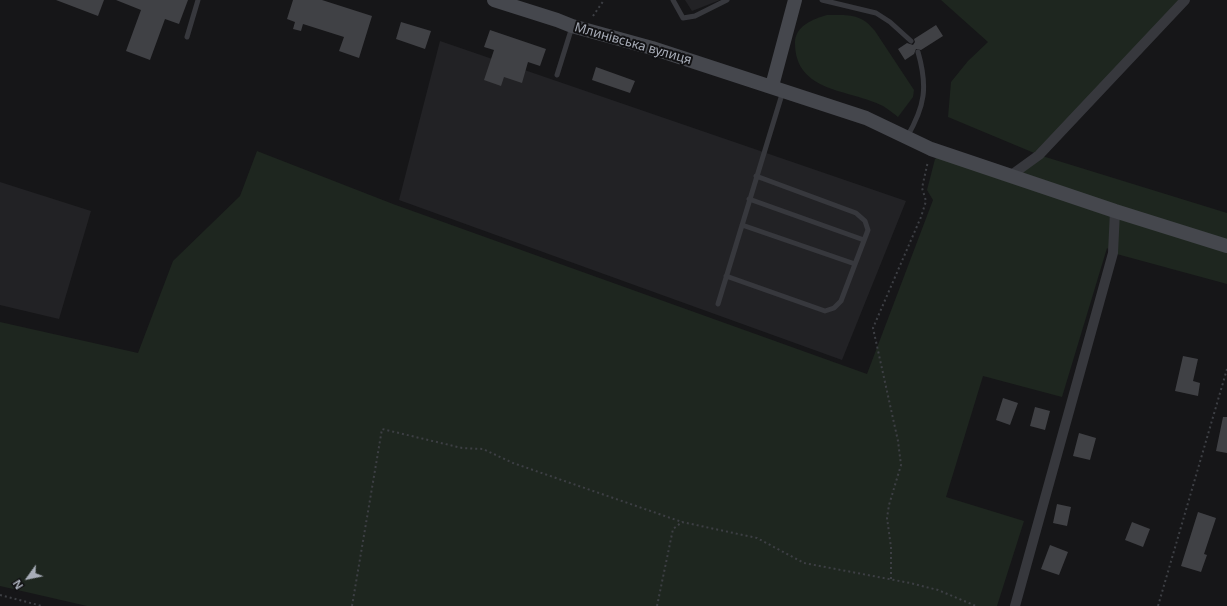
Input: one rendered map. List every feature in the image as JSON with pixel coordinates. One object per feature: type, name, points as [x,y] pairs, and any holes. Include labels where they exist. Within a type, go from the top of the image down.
[{"type":"main road","name":"Млинівська вулиця","points":[[494,0],[572,26],[652,48],[778,88],[866,118],[931,149],[1115,212],[1227,246]]},
{"type":"main road","points":[[778,88],[795,0]]},
{"type":"street","points":[[1010,176],[1039,155],[1185,0]]},
{"type":"street","points":[[1015,606],[1113,253],[1115,212]]},
{"type":"lane","points":[[187,37],[198,0]]},
{"type":"lane","points":[[673,0],[683,18],[695,16],[727,0]]},
{"type":"lane","points":[[822,0],[876,13],[890,22],[911,41]]},
{"type":"lane","points":[[557,76],[572,26]]},
{"type":"lane","points":[[906,138],[918,118],[924,98],[924,77],[918,52]]},
{"type":"lane","points":[[718,304],[756,176],[778,88]]},
{"type":"lane","points":[[726,276],[825,311],[834,308],[841,301],[868,230],[865,221],[856,213],[756,176]]},
{"type":"lane","points":[[749,200],[864,240]]},
{"type":"lane","points":[[742,225],[854,264]]},
{"type":"path","points":[[593,16],[604,0]]},
{"type":"path","points":[[891,579],[891,547],[887,518],[889,505],[901,465],[898,441],[873,328],[921,217],[926,201],[922,188],[931,149]]},
{"type":"path","points":[[1158,606],[1227,370]]},
{"type":"path","points":[[352,606],[382,429],[462,448],[483,449],[513,463],[682,522],[757,538],[804,563],[891,579],[938,590],[976,606]]},
{"type":"path","points":[[657,606],[673,528],[682,522]]},
{"type":"path","points":[[0,595],[42,606]]},
{"type":"shaded area","points":[[685,0],[720,0],[692,11]]},
{"type":"shaded area","points":[[941,0],[1185,0],[1039,155],[948,117],[951,82],[968,61],[988,42]]},
{"type":"shaded area","points":[[827,15],[854,16],[865,21],[875,31],[914,90],[913,97],[898,117],[883,106],[870,100],[827,87],[814,80],[804,72],[797,59],[795,43],[798,32],[811,21]]},
{"type":"shaded area","points":[[440,41],[906,201],[842,360],[399,200]]},
{"type":"shaded area","points":[[257,151],[393,204],[867,374],[933,200],[927,190],[935,159],[942,153],[1010,176],[1039,155],[1227,213],[1227,284],[1113,253],[1107,248],[1062,397],[983,376],[946,497],[1024,521],[997,606],[87,606],[0,586],[0,322],[138,353],[173,261],[240,196]]},
{"type":"shaded area","points":[[0,182],[91,211],[59,319],[0,305]]},
{"type":"building","points":[[56,0],[104,0],[98,16]]},
{"type":"building","points":[[116,0],[188,0],[179,24],[165,19],[150,60],[126,51],[141,10]]},
{"type":"building","points":[[293,0],[322,0],[372,16],[359,58],[339,51],[344,37],[303,24],[301,31],[293,29],[295,22],[287,19]]},
{"type":"building","points":[[401,22],[431,31],[425,49],[396,39]]},
{"type":"building","points":[[936,25],[943,36],[921,50],[916,49],[914,54],[905,60],[898,49],[907,43],[913,45],[915,42],[914,39]]},
{"type":"building","points":[[490,30],[546,49],[540,66],[528,62],[522,83],[504,77],[501,86],[484,80],[494,50],[484,47]]},
{"type":"building","points":[[596,67],[635,81],[630,93],[592,80]]},
{"type":"building","points":[[1183,356],[1198,359],[1193,381],[1200,383],[1198,396],[1175,391]]},
{"type":"building","points":[[1003,398],[1018,403],[1010,425],[996,420]]},
{"type":"building","points":[[1035,407],[1050,411],[1045,430],[1030,426]]},
{"type":"building","points":[[1223,417],[1227,417],[1227,453],[1216,451]]},
{"type":"building","points":[[1079,433],[1096,438],[1090,460],[1073,456]]},
{"type":"building","points":[[1057,504],[1071,507],[1067,526],[1053,523]]},
{"type":"building","points":[[1198,512],[1216,518],[1204,554],[1207,555],[1201,572],[1181,566]]},
{"type":"building","points":[[1132,522],[1150,529],[1143,547],[1125,540]]},
{"type":"building","points":[[1050,545],[1068,552],[1059,575],[1041,569]]}]
